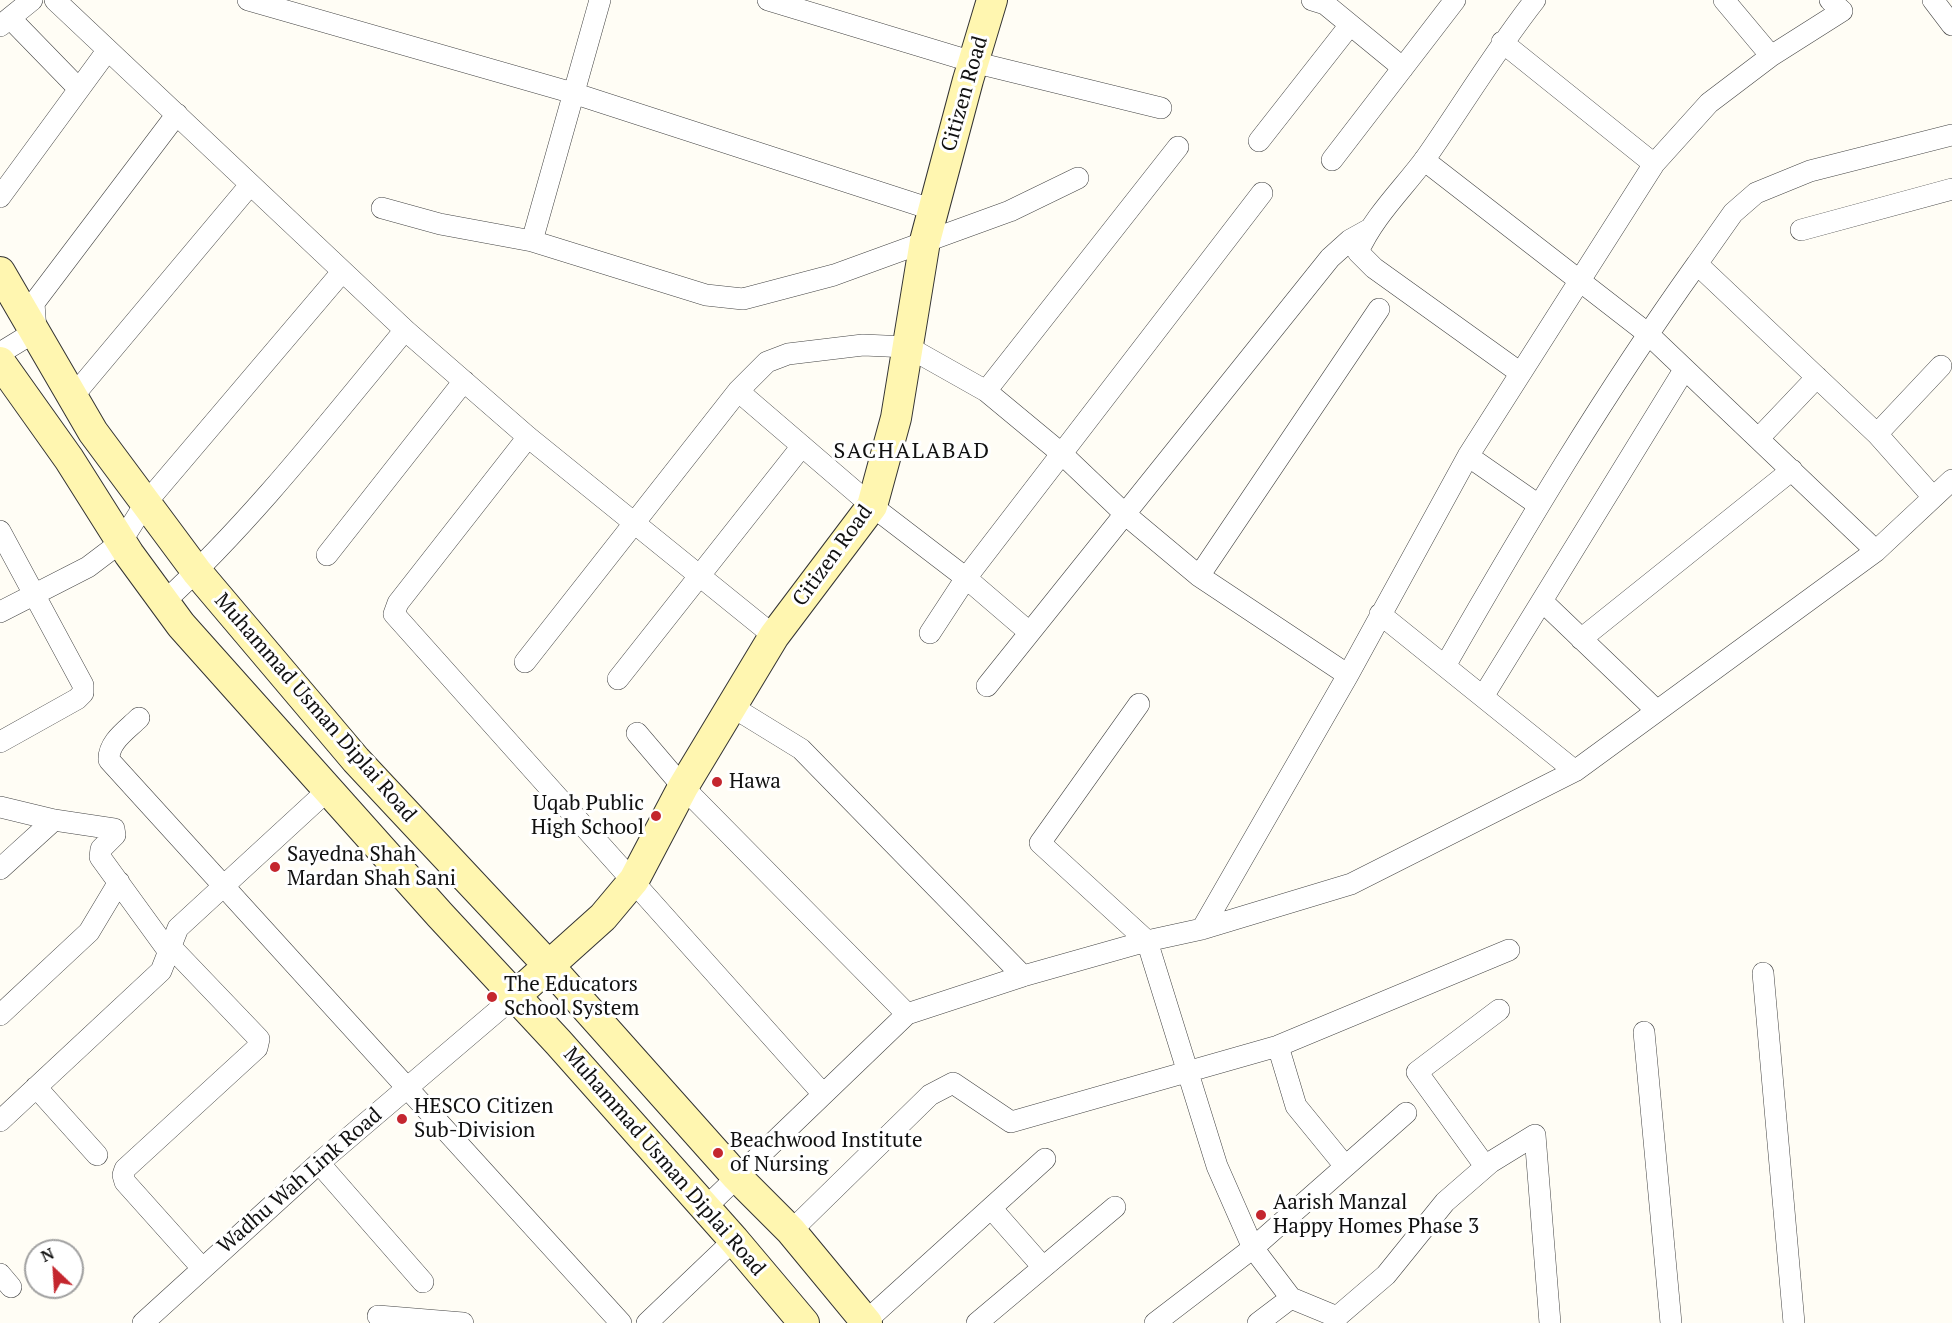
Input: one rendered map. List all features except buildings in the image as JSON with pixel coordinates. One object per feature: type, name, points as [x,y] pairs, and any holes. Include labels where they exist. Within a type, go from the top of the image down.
[{"type":"street","points":[[32,0],[5,22],[79,89]]},
{"type":"street","points":[[55,0],[405,330],[528,436],[774,636]]},
{"type":"street","points":[[249,0],[573,93],[934,210]]},
{"type":"street","points":[[532,242],[600,0]]},
{"type":"street","points":[[768,0],[973,62],[1161,108]]},
{"type":"street","name":"Citizen Road","points":[[515,996],[603,916],[634,880],[683,787],[774,636],[872,506],[896,418],[926,241],[973,62],[992,0]]},
{"type":"street","points":[[1312,0],[1325,4],[1403,68]]},
{"type":"street","points":[[1332,160],[1455,0]]},
{"type":"street","points":[[1519,372],[1374,268],[1358,252],[1368,230],[1424,160],[1502,42],[1535,0]]},
{"type":"street","points":[[1724,0],[1771,56]]},
{"type":"street","points":[[1202,929],[1348,675],[1468,456],[1519,372],[1654,164],[1709,103],[1771,56],[1842,11],[1830,0]]},
{"type":"street","points":[[1933,0],[1952,24]]},
{"type":"street","points":[[1259,141],[1350,25]]},
{"type":"street","points":[[1502,42],[1654,164]]},
{"type":"street","points":[[0,197],[107,51]]},
{"type":"street","points":[[0,353],[36,331],[34,303],[177,114]]},
{"type":"street","points":[[1444,666],[1537,504],[1647,333],[1733,213],[1756,194],[1810,171],[1952,135]]},
{"type":"street","points":[[986,391],[1178,147]]},
{"type":"street","points":[[1424,160],[1647,333],[1876,551]]},
{"type":"street","points":[[382,208],[440,224],[532,242],[705,295],[743,299],[834,275],[1010,211],[1078,178]]},
{"type":"street","points":[[74,395],[250,185]]},
{"type":"street","points":[[1802,230],[1952,189]]},
{"type":"street","points":[[930,633],[966,578],[1262,192]]},
{"type":"street","points":[[987,686],[1330,258],[1350,240],[1368,230]]},
{"type":"street","points":[[1697,264],[1876,435],[1933,497]]},
{"type":"street","name":"Muhammad Usman Diplai Road","points":[[0,272],[74,395],[93,432],[197,572],[356,760],[548,965],[737,1177],[791,1231],[866,1322]]},
{"type":"street","points":[[0,612],[88,567],[121,542],[146,504],[342,272]]},
{"type":"street","points":[[1199,576],[1379,309]]},
{"type":"street","points":[[164,602],[197,572],[263,501],[405,330]]},
{"type":"street","points":[[525,662],[738,391],[767,362],[788,354],[813,349],[863,345],[908,347],[986,391],[1062,454],[1126,515],[1199,576],[1348,675]]},
{"type":"street","name":"Muhammad Usman Diplai Road","points":[[0,362],[69,459],[121,542],[181,626],[734,1240],[804,1323]]},
{"type":"street","points":[[1876,435],[1941,366]]},
{"type":"street","points":[[1484,695],[1684,370]]},
{"type":"street","points":[[1759,438],[1817,377]]},
{"type":"street","points":[[327,555],[464,381]]},
{"type":"street","points":[[738,391],[872,506],[966,578],[1029,632]]},
{"type":"street","points":[[528,436],[398,603],[394,614],[824,1094]]},
{"type":"street","points":[[618,679],[802,446]]},
{"type":"street","points":[[1468,456],[1537,504]]},
{"type":"street","points":[[1581,639],[1792,470]]},
{"type":"street","points":[[705,1208],[907,1014],[1023,976],[1147,941],[1202,929],[1351,884],[1575,771],[1876,551],[1952,480]]},
{"type":"street","points":[[0,531],[83,684],[83,693],[77,699],[0,742]]},
{"type":"street","points":[[1542,601],[1657,711]]},
{"type":"street","points":[[1380,614],[1484,695],[1575,771]]},
{"type":"street","points":[[1138,704],[1040,843],[1147,941],[1217,1166],[1252,1248],[1291,1298],[1337,1320],[1386,1275],[1445,1202],[1485,1167],[1534,1135],[1550,1323]]},
{"type":"street","points":[[731,706],[801,749],[1023,976]]},
{"type":"street","points":[[139,718],[108,751],[109,760],[621,1323]]},
{"type":"street","points":[[637,733],[683,787],[907,1014]]},
{"type":"street","points":[[0,1121],[161,971],[178,928],[328,790]]},
{"type":"street","points":[[0,807],[54,820],[114,829],[115,835],[99,853],[119,882],[170,950],[259,1039],[257,1048],[125,1169],[123,1175],[125,1182],[202,1268]]},
{"type":"street","points":[[0,869],[54,820]]},
{"type":"street","points":[[0,1016],[89,932],[119,882]]},
{"type":"street","points":[[791,1231],[930,1095],[953,1083],[1011,1122],[1278,1046],[1509,950]]},
{"type":"street","points":[[1763,973],[1794,1323]]},
{"type":"street","name":"Wadhu Wah Link Road","points":[[143,1323],[319,1163],[515,996]]},
{"type":"street","points":[[1485,1167],[1417,1072],[1499,1010]]},
{"type":"street","points":[[1644,1032],[1671,1323]]},
{"type":"street","points":[[1278,1046],[1296,1106],[1346,1166]]},
{"type":"street","points":[[36,1087],[97,1155]]},
{"type":"street","points":[[1159,1322],[1252,1248],[1406,1113]]},
{"type":"street","points":[[866,1322],[1045,1159]]},
{"type":"street","points":[[319,1163],[423,1282]]},
{"type":"street","points":[[977,1323],[1042,1266],[1115,1207]]},
{"type":"street","points":[[990,1208],[1042,1266]]},
{"type":"street","points":[[657,1320],[734,1240]]},
{"type":"street","points":[[1258,1323],[1291,1298]]},
{"type":"street","points":[[378,1316],[463,1323]]},
{"type":"place","name":"Hawa","points":[[717,782]]},
{"type":"place","name":"Uqab Public High School","points":[[656,816]]},
{"type":"place","name":"Sayedna Shah Mardan Shah Sani","points":[[275,867]]},
{"type":"place","name":"The Educators School System","points":[[492,997]]},
{"type":"place","name":"HESCO Citizen Sub-Division","points":[[402,1119]]},
{"type":"place","name":"Beachwood Institute of Nursing","points":[[718,1153]]},
{"type":"place","name":"Aarish Manzal Happy Homes Phase 3","points":[[1261,1215]]},
{"type":"district","name":"SACHALABAD","points":[[912,452]]}]
